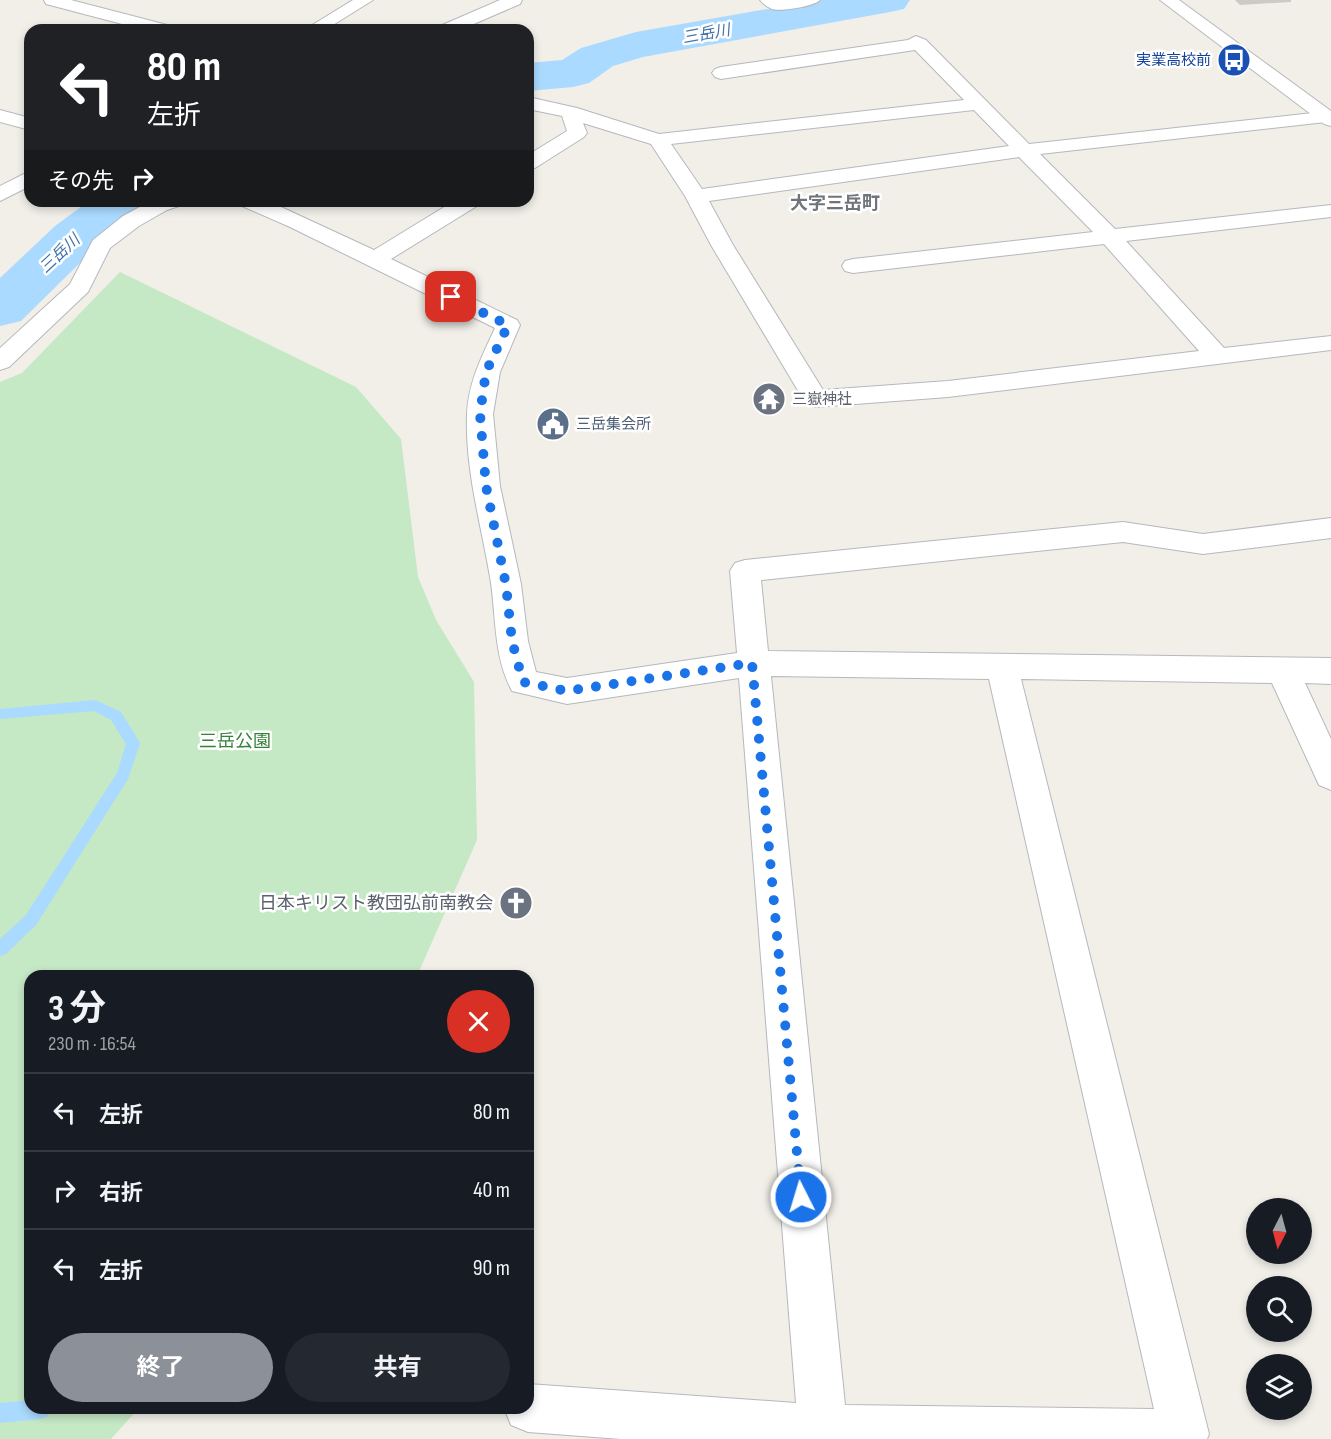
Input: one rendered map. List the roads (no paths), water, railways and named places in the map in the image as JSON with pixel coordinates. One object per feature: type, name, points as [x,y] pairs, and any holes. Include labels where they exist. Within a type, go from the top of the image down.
[{"type":"street","points":[[53,0],[143,24]]},
{"type":"street","points":[[323,24],[361,0]]},
{"type":"street","points":[[460,24],[514,0]]},
{"type":"street","points":[[768,0],[776,5],[812,0]]},
{"type":"street","points":[[1168,0],[1328,118]]},
{"type":"street","points":[[339,15],[349,24]]},
{"type":"street","points":[[721,73],[918,43],[1110,237],[1219,358]]},
{"type":"street","points":[[534,104],[570,112],[658,140],[979,104]]},
{"type":"street","points":[[534,160],[577,134],[570,112]]},
{"type":"street","points":[[0,116],[24,122]]},
{"type":"street","points":[[696,196],[1026,150],[1328,118]]},
{"type":"street","points":[[658,140],[696,196],[816,399],[948,389],[1331,343]]},
{"type":"street","points":[[0,195],[24,181]]},
{"type":"street","points":[[0,362],[80,287],[101,245],[131,221],[156,207]]},
{"type":"street","points":[[264,207],[508,325],[486,372],[480,414],[486,486],[506,585],[512,641],[523,682],[567,691],[752,663],[1331,670]]},
{"type":"street","points":[[282,215],[298,207]]},
{"type":"street","points":[[374,260],[459,207]]},
{"type":"street","points":[[853,267],[1331,212]]},
{"type":"street","points":[[823,1429],[745,571],[1123,532],[1203,544],[1331,528]]},
{"type":"street","points":[[534,1408],[823,1429],[1184,1434],[1002,667]]},
{"type":"street","points":[[1282,669],[1331,775]]},
{"type":"waterway","name":"三岳川","points":[[534,76],[573,73],[597,57],[636,45],[890,0]]},
{"type":"waterway","name":"三岳川","points":[[0,309],[74,238],[114,207]]},
{"type":"waterway","points":[[0,714],[95,705],[116,716],[133,743],[123,775],[31,920],[0,949]]},
{"type":"waterway","points":[[0,1413],[24,1411]]},
{"type":"place","name":"実業高校前","points":[[1234,60]]},
{"type":"place","name":"三嶽神社","points":[[769,399]]},
{"type":"place","name":"三岳集会所","points":[[553,424]]},
{"type":"place","name":"日本キリスト教団弘前南教会","points":[[516,903]]},
{"type":"district","name":"大字三岳町","points":[[835,203]]},
{"type":"park label","name":"三岳公園","points":[[235,741]]}]
